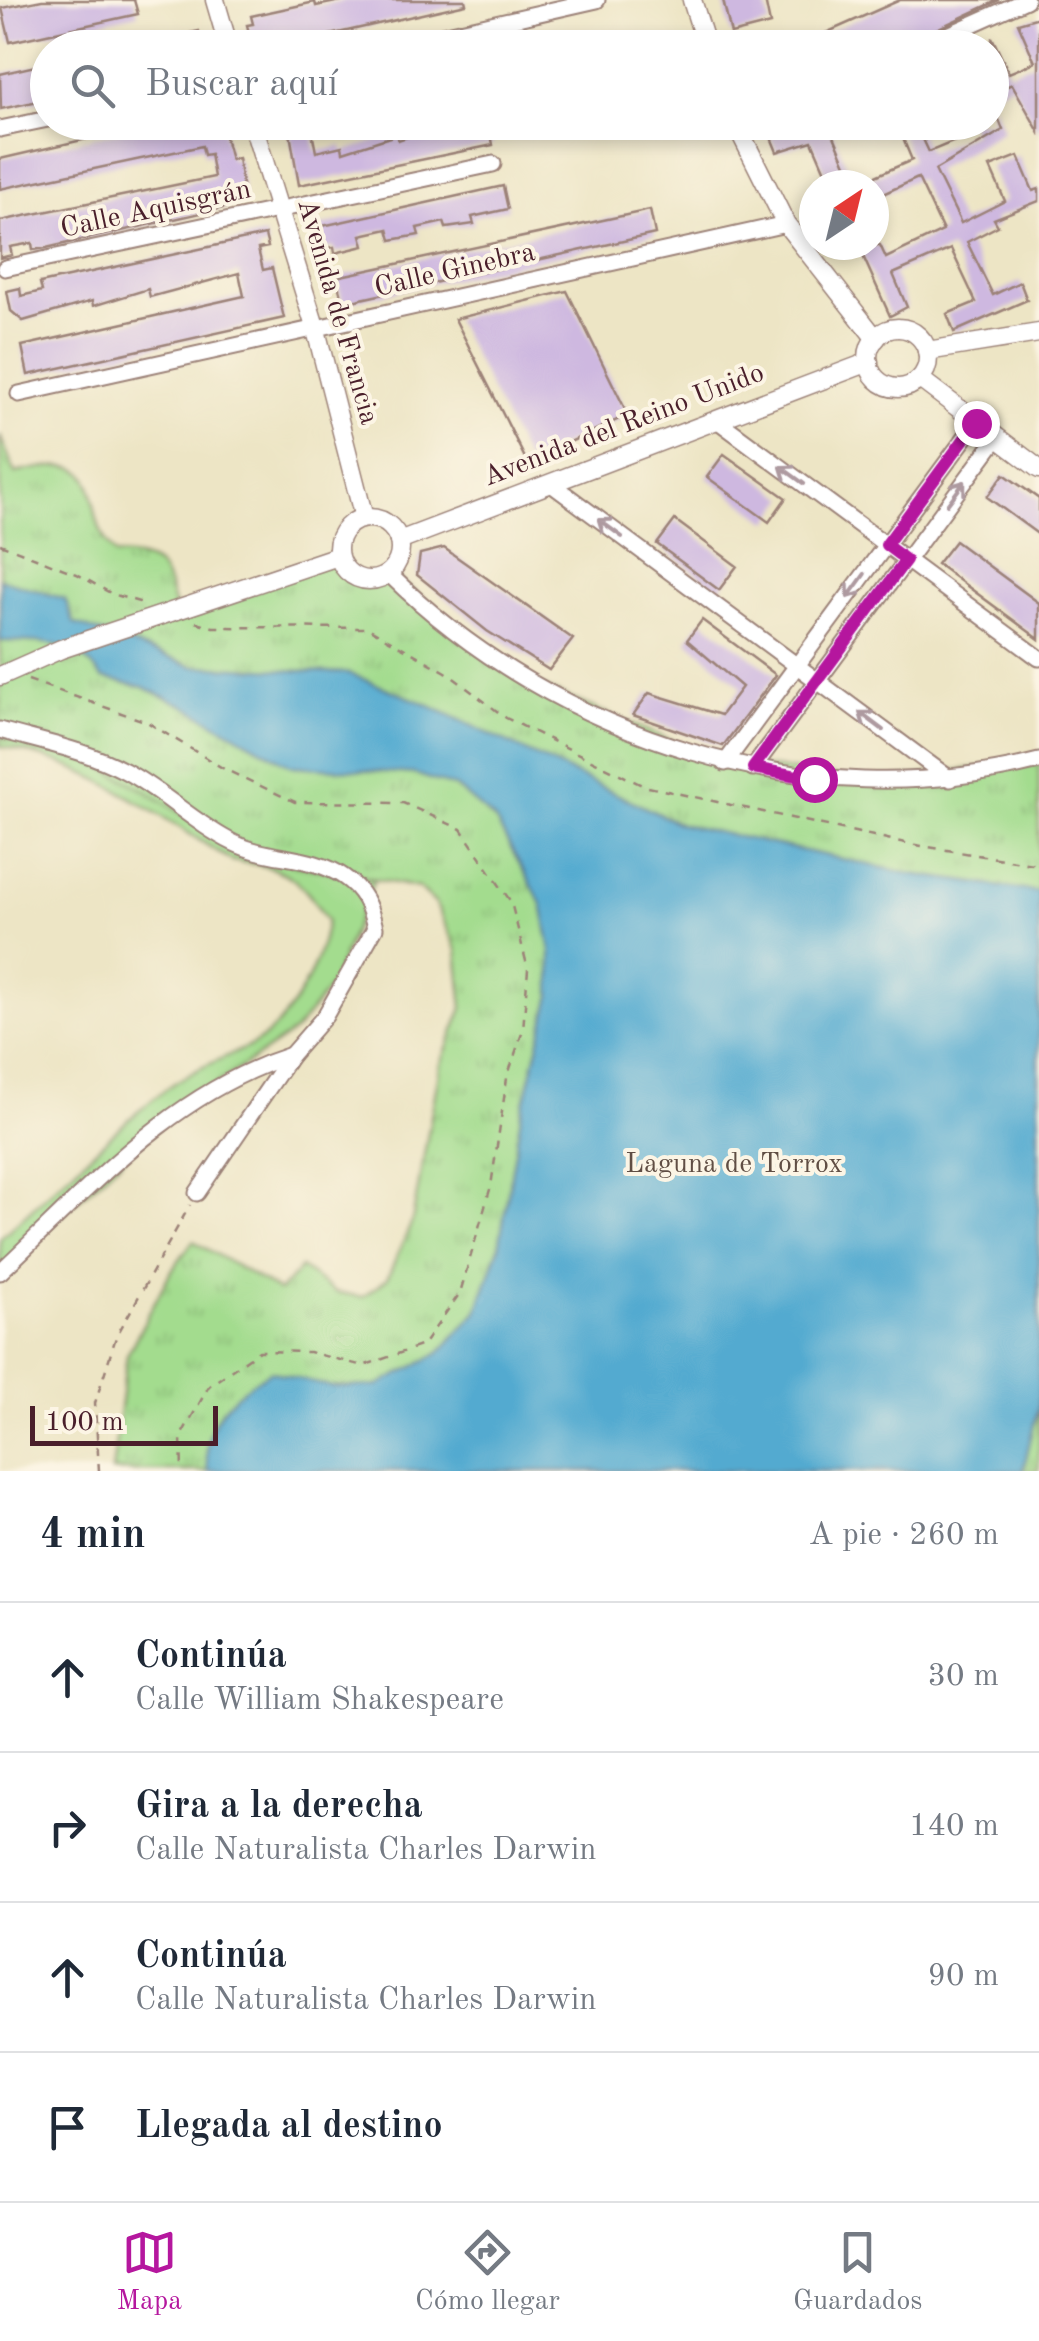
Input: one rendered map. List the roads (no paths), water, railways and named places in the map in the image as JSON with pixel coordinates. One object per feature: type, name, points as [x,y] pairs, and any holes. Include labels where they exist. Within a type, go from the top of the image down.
[{"type":"street","points":[[215,0],[224,30]]},
{"type":"street","points":[[464,30],[597,0]]},
{"type":"street","points":[[692,0],[701,30]]},
{"type":"street","points":[[959,30],[1026,0]]},
{"type":"street","points":[[0,128],[30,122]]},
{"type":"street","name":"Avenida de Francia","points":[[258,140],[316,330],[364,518]]},
{"type":"street","points":[[746,140],[786,224],[876,339]]},
{"type":"street","name":"Calle Aquisgrán","points":[[5,268],[493,164]]},
{"type":"street","name":"Calle Ginebra","points":[[19,394],[786,224]]},
{"type":"street","points":[[901,329],[918,336],[927,352],[927,366],[920,379],[894,388],[877,379],[869,362],[876,339],[901,329]]},
{"type":"street","points":[[927,352],[1039,332]]},
{"type":"street","name":"Avenida del Reino Unido","points":[[400,541],[869,362]]},
{"type":"street","points":[[920,379],[1039,470]]},
{"type":"street","points":[[717,420],[1039,658]]},
{"type":"street","points":[[725,763],[976,423]]},
{"type":"street","points":[[753,768],[997,438]]},
{"type":"street","points":[[550,484],[950,779]]},
{"type":"street","points":[[364,518],[382,521],[400,541],[399,559],[389,574],[359,579],[350,574],[338,556],[346,528],[364,518]]},
{"type":"street","points":[[4,674],[61,649],[338,556]]},
{"type":"street","points":[[389,574],[472,643],[535,685],[651,739],[725,763],[814,779],[950,779],[1039,761]]},
{"type":"street","points":[[0,730],[81,752],[125,771],[231,842],[264,856],[320,865],[362,891],[375,928],[324,1016],[291,1055],[197,1192]]},
{"type":"street","points":[[0,1272],[148,1133],[186,1103],[251,1068],[291,1055]]},
{"type":"water","name":"Laguna de Torrox","points":[[0,579],[65,599],[74,623],[192,666],[348,673],[426,704],[680,824],[912,874],[1039,892],[1039,1403],[1023,1471],[208,1471],[209,1438],[222,1411],[271,1371],[332,1387],[377,1386],[438,1354],[477,1311],[499,1247],[521,1115],[551,995],[551,951],[542,904],[495,820],[457,788],[415,774],[292,766],[183,705],[143,687],[102,678],[92,665],[69,649],[44,643],[0,641]]}]
